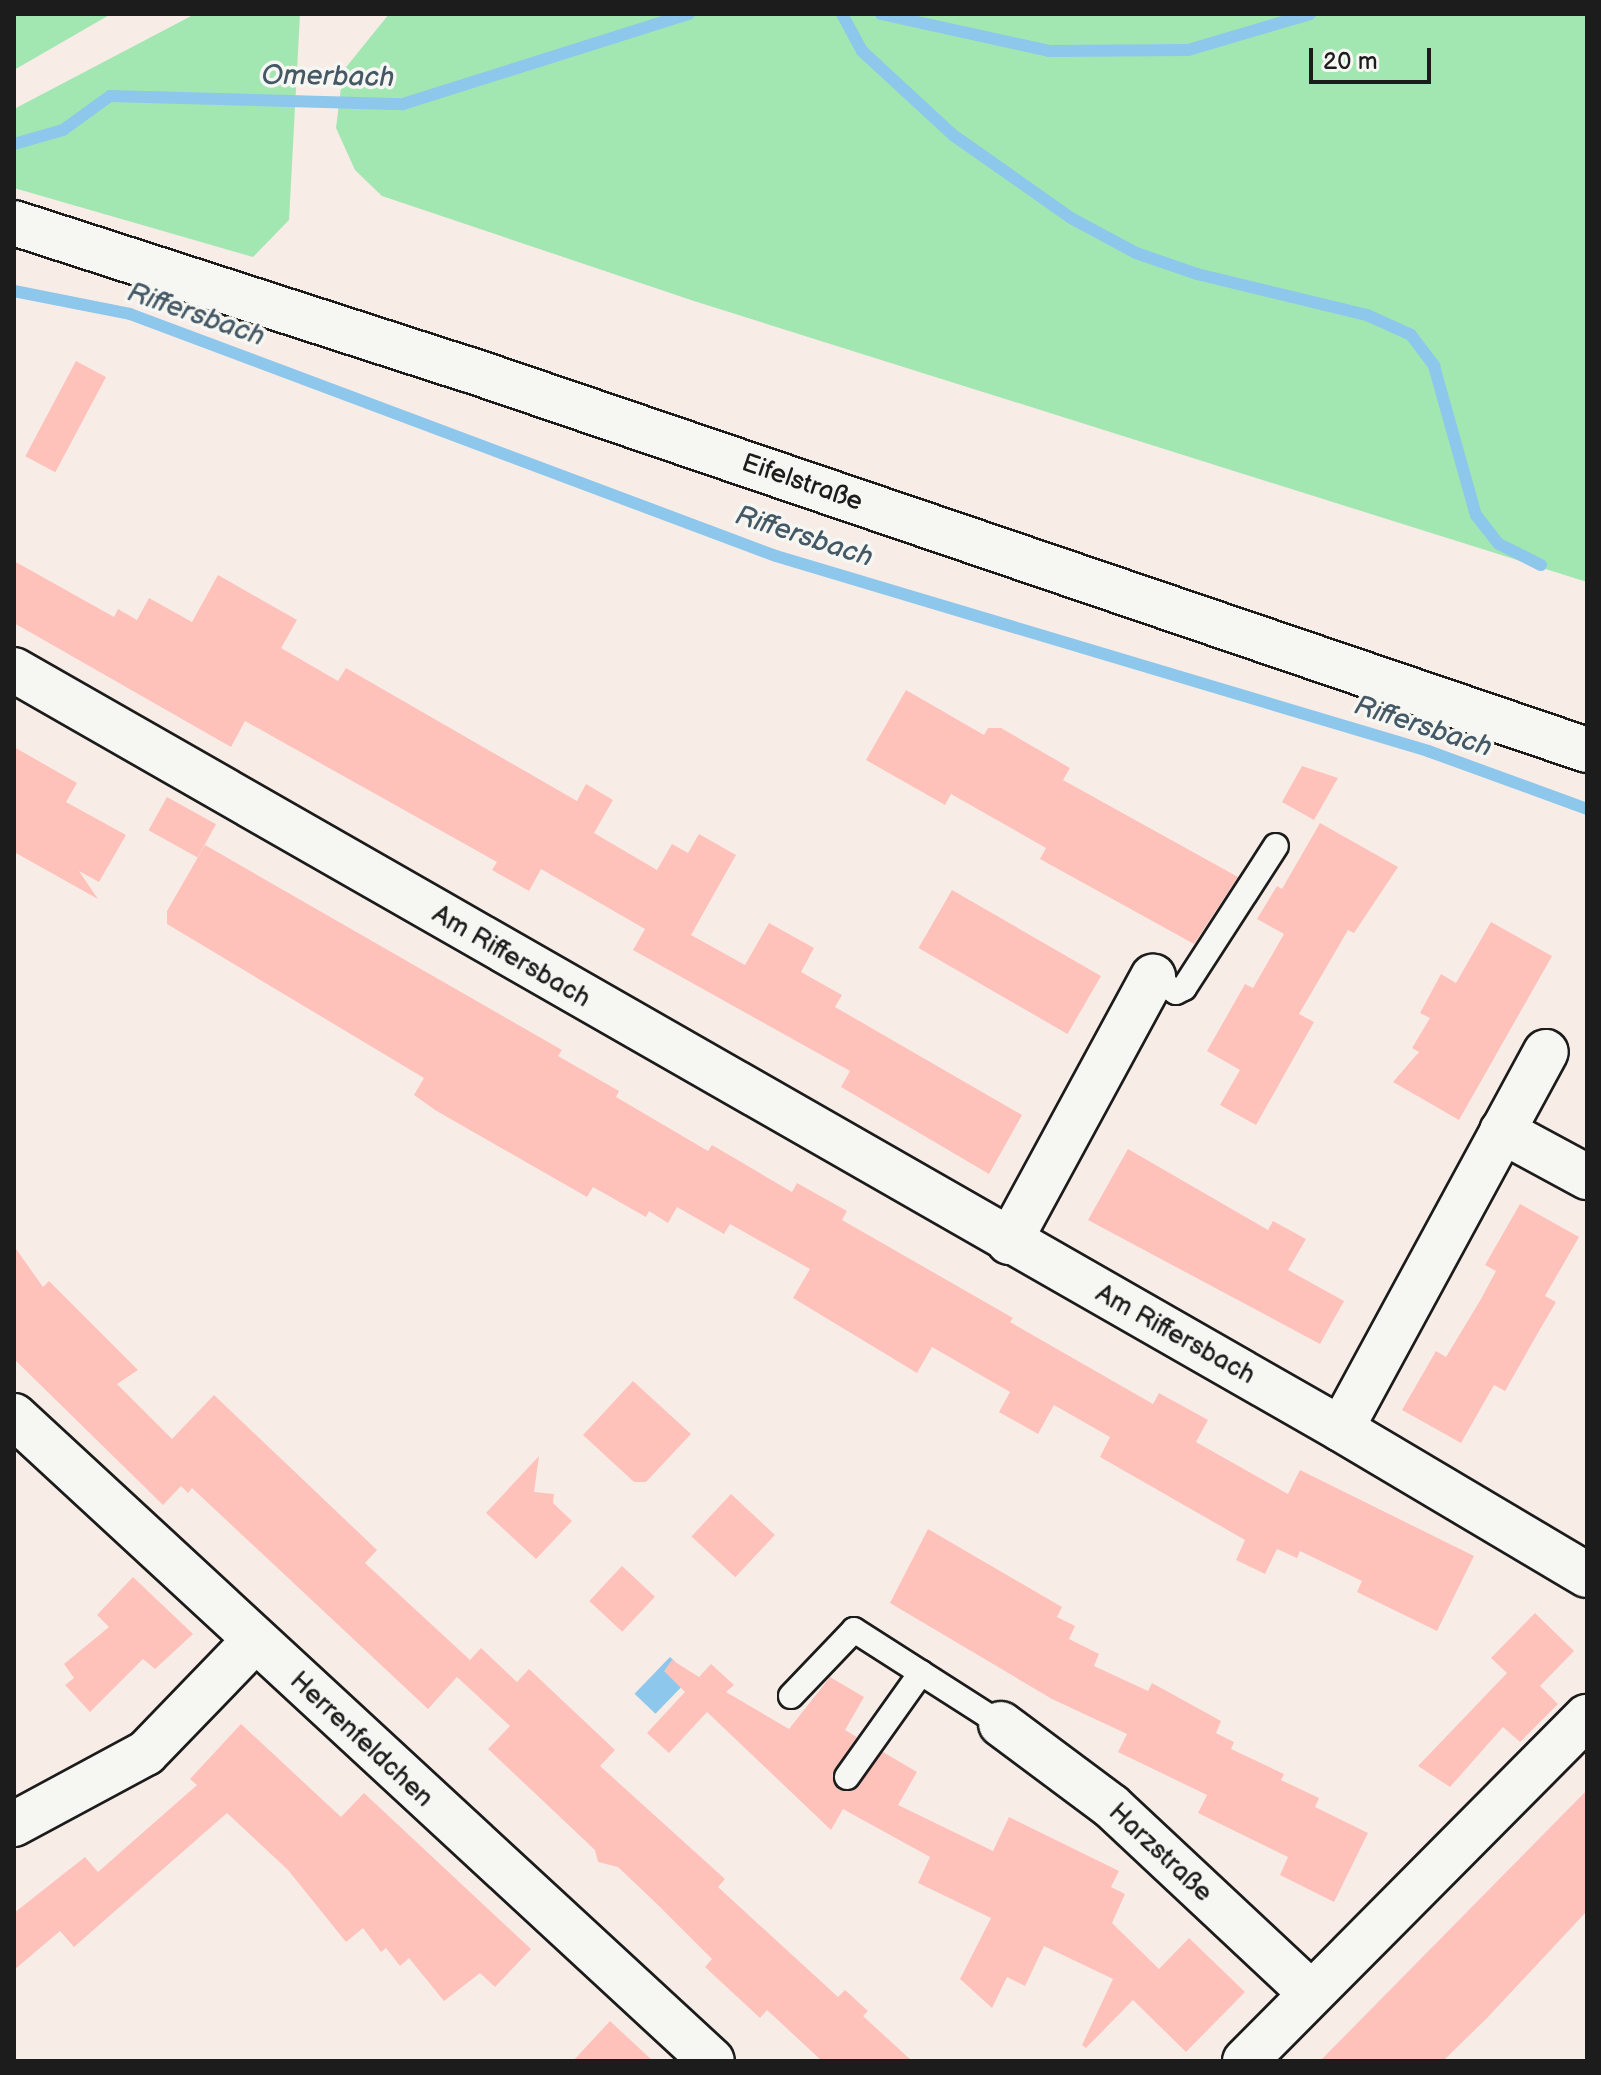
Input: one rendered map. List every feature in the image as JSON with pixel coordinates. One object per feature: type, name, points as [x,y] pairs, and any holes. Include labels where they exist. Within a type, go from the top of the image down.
[{"type":"street","name":"Eifelstraße","points":[[14,223],[467,369],[1587,750]]},
{"type":"street","name":"Am Riffersbach","points":[[14,670],[1009,1242],[1341,1429],[1587,1575]]},
{"type":"street","points":[[1009,1242],[1153,977]]},
{"type":"street","points":[[1341,1429],[1546,1052]]},
{"type":"street","points":[[1502,1131],[1587,1177]]},
{"type":"street","name":"Herrenfeldchen","points":[[14,1416],[712,2061]]},
{"type":"street","points":[[14,1824],[146,1753],[254,1641]]},
{"type":"street","points":[[1245,2061],[1310,1992],[1587,1717]]},
{"type":"street","name":"Harzstraße","points":[[1001,1724],[1111,1806],[1310,1992]]},
{"type":"lane","points":[[1153,977],[1176,992],[1184,988],[1276,846]]},
{"type":"lane","points":[[791,1696],[854,1630],[1001,1724]]},
{"type":"lane","points":[[847,1777],[921,1673]]},
{"type":"green space","points":[[14,14],[111,14],[14,70]]},
{"type":"green space","points":[[195,14],[300,14],[289,220],[253,257],[14,188],[14,109]]},
{"type":"green space","points":[[389,14],[1587,14],[1587,582],[694,301],[382,196],[355,170],[336,128],[343,71]]},
{"type":"water","points":[[670,1657],[691,1677],[655,1714],[635,1694]]},
{"type":"building","points":[[76,361],[106,377],[55,472],[25,456]]},
{"type":"building","points":[[14,561],[114,617],[118,609],[137,620],[149,598],[192,622],[218,575],[297,620],[281,648],[338,681],[346,668],[577,801],[586,784],[613,800],[594,833],[657,870],[672,844],[688,853],[699,834],[736,855],[691,935],[745,965],[769,923],[814,948],[801,972],[842,995],[835,1007],[1022,1115],[989,1174],[841,1087],[850,1071],[633,950],[645,929],[541,869],[529,891],[492,870],[497,862],[245,721],[231,747],[14,623]]},
{"type":"building","points":[[906,690],[984,735],[988,728],[1001,728],[1070,768],[1063,780],[1238,877],[1194,944],[1040,859],[1046,848],[951,794],[945,805],[866,760]]},
{"type":"building","points":[[14,747],[77,783],[66,802],[126,835],[99,882],[79,871],[98,899],[14,852]]},
{"type":"building","points":[[1302,766],[1338,778],[1314,820],[1282,802]]},
{"type":"building","points":[[167,797],[216,824],[198,857],[149,830]]},
{"type":"building","points":[[1320,823],[1398,867],[1354,933],[1348,930],[1299,1014],[1314,1022],[1256,1125],[1220,1105],[1240,1070],[1207,1051],[1245,984],[1253,988],[1284,934],[1257,919],[1277,886],[1282,889]]},
{"type":"building","points":[[205,845],[562,1050],[558,1056],[619,1091],[616,1097],[708,1151],[712,1145],[792,1192],[797,1183],[847,1211],[842,1220],[1013,1318],[1010,1322],[1153,1404],[1159,1393],[1208,1420],[1196,1442],[1288,1494],[1300,1470],[1474,1556],[1437,1631],[1357,1592],[1362,1581],[1300,1551],[1297,1558],[1277,1549],[1265,1574],[1236,1560],[1245,1540],[1100,1457],[1110,1437],[1054,1405],[1038,1434],[999,1412],[1010,1392],[932,1347],[917,1373],[793,1298],[810,1269],[730,1224],[724,1234],[677,1207],[668,1223],[649,1211],[646,1217],[593,1187],[587,1197],[435,1110],[414,1095],[424,1078],[167,924],[167,911]]},
{"type":"building","points":[[952,890],[1101,976],[1067,1034],[918,948]]},
{"type":"building","points":[[1491,922],[1552,956],[1459,1120],[1393,1082],[1419,1052],[1412,1048],[1430,1018],[1420,1013],[1441,974],[1456,983]]},
{"type":"building","points":[[1128,1149],[1268,1230],[1273,1221],[1306,1239],[1288,1270],[1344,1301],[1320,1344],[1088,1220]]},
{"type":"building","points":[[1520,1204],[1579,1237],[1545,1296],[1556,1302],[1505,1391],[1494,1385],[1461,1443],[1402,1410],[1436,1351],[1446,1357],[1481,1299],[1496,1271],[1485,1265]]},
{"type":"building","points":[[14,1246],[43,1287],[49,1281],[138,1370],[117,1384],[172,1439],[214,1395],[377,1550],[365,1563],[470,1660],[481,1648],[517,1682],[529,1669],[615,1750],[600,1766],[725,1879],[718,1887],[838,1997],[845,1990],[868,2011],[863,2016],[912,2061],[822,2061],[767,2010],[760,2018],[705,1967],[712,1959],[658,1905],[618,1867],[598,1862],[595,1850],[488,1749],[510,1726],[457,1677],[428,1709],[192,1488],[188,1493],[181,1486],[163,1505],[14,1359]]},
{"type":"building","points":[[633,1381],[691,1434],[646,1482],[634,1482],[583,1435]]},
{"type":"building","points":[[539,1456],[534,1492],[554,1494],[553,1503],[572,1521],[536,1559],[486,1513]]},
{"type":"building","points":[[731,1494],[775,1535],[735,1577],[691,1536]]},
{"type":"building","points":[[928,1529],[1062,1607],[1057,1617],[1075,1626],[1069,1639],[1099,1654],[1094,1666],[1148,1691],[1152,1683],[1221,1721],[1216,1733],[1234,1742],[1231,1749],[1284,1774],[1281,1780],[1319,1798],[1315,1807],[1368,1833],[1334,1902],[1280,1875],[1288,1857],[1198,1813],[1207,1795],[1118,1752],[1127,1734],[1052,1699],[890,1603]]},
{"type":"building","points":[[622,1566],[655,1597],[622,1632],[589,1601]]},
{"type":"building","points":[[133,1577],[193,1634],[155,1669],[143,1659],[90,1712],[65,1685],[74,1678],[64,1664],[109,1627],[97,1615]]},
{"type":"building","points":[[1535,1613],[1574,1651],[1540,1686],[1558,1704],[1520,1742],[1503,1727],[1450,1787],[1418,1766],[1507,1673],[1491,1658]]},
{"type":"building","points":[[672,1660],[699,1677],[711,1664],[734,1685],[726,1692],[789,1729],[830,1677],[864,1697],[845,1730],[857,1737],[832,1775],[838,1789],[854,1790],[883,1752],[917,1772],[898,1805],[993,1851],[1009,1817],[1119,1871],[1111,1887],[1125,1894],[1112,1923],[1159,1969],[1189,1938],[1245,1992],[1186,2052],[1133,2000],[1086,2048],[1082,2045],[1113,1979],[1044,1946],[1025,1986],[1007,1977],[992,2008],[960,1979],[991,1918],[918,1883],[930,1857],[843,1809],[831,1830],[707,1712],[669,1753],[647,1733],[685,1692],[664,1671]]},
{"type":"building","points":[[241,1724],[341,1817],[364,1793],[531,1949],[495,1987],[480,1973],[444,2001],[409,1958],[400,1966],[386,1948],[381,1952],[363,1928],[346,1942],[288,1870],[227,1813],[74,1947],[60,1931],[14,1970],[14,1913],[85,1857],[98,1872],[197,1785],[190,1779]]},
{"type":"building","points":[[1587,1790],[1587,1911],[1488,2017],[1443,2061],[1320,2061]]},
{"type":"building","points":[[610,2021],[653,2061],[573,2061]]},
{"type":"waterway","name":"Omerbach","points":[[14,144],[63,130],[110,96],[403,104],[689,14]]},
{"type":"waterway","points":[[842,14],[862,51],[953,135],[1071,218],[1136,253],[1197,274],[1367,315],[1411,335],[1434,366],[1476,515],[1499,544],[1541,565]]},
{"type":"waterway","name":"Omerbach","points":[[881,14],[1049,51],[1188,50],[1310,14]]},
{"type":"waterway","name":"Riffersbach","points":[[14,291],[130,314],[776,556],[1428,751],[1587,809]]}]
